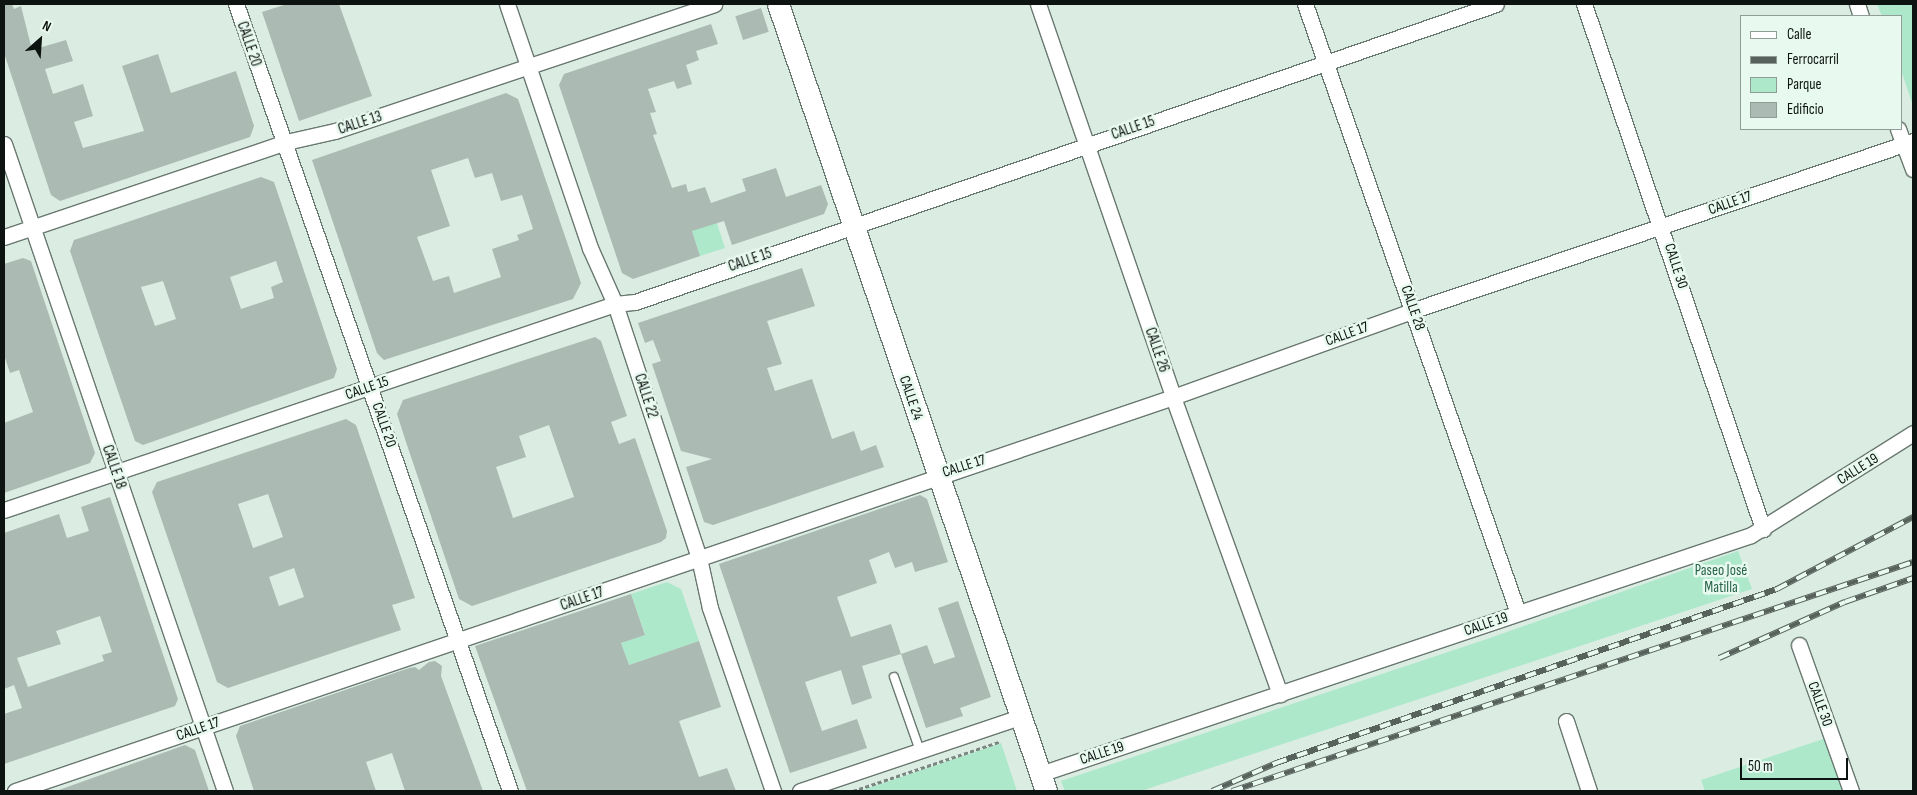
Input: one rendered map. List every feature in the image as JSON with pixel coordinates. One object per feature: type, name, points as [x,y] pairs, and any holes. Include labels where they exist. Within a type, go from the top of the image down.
[{"type":"street","name":"CALLE 20","points":[[236,4],[286,142],[510,791]]},
{"type":"street","name":"CALLE 22","points":[[507,4],[590,248],[616,304],[699,558],[710,608],[773,791]]},
{"type":"street","name":"CALLE 13","points":[[4,237],[286,142],[336,131],[714,4]]},
{"type":"street","name":"CALLE 24","points":[[778,4],[1043,783]]},
{"type":"street","name":"CALLE 26","points":[[1038,4],[1173,397],[1280,694]]},
{"type":"street","name":"CALLE 28","points":[[1305,4],[1414,310],[1518,613]]},
{"type":"street","name":"CALLE 15","points":[[4,510],[616,304],[635,302],[853,224],[1496,4]]},
{"type":"street","name":"CALLE 30","points":[[1584,4],[1662,226],[1763,529]]},
{"type":"street","points":[[1899,130],[1908,142],[1913,170]]},
{"type":"street","name":"CALLE 17","points":[[15,791],[458,642],[938,475],[1173,397],[1414,310],[1908,142]]},
{"type":"street","name":"CALLE 18","points":[[4,144],[225,791]]},
{"type":"street","name":"CALLE 19","points":[[1043,783],[1280,694],[1763,529],[1913,433]]},
{"type":"street","name":"CALLE 30","points":[[1799,645],[1851,791]]},
{"type":"street","points":[[800,791],[1020,717]]},
{"type":"street","points":[[1566,721],[1589,791]]},
{"type":"lane","points":[[894,677],[920,751]]},
{"type":"path","points":[[853,791],[999,742]]},
{"type":"green space","points":[[1877,4],[1913,4],[1913,106],[1902,73],[1902,15],[1882,15]]},
{"type":"green space","points":[[715,217],[725,248],[700,256],[692,231]]},
{"type":"green space","name":"Paseo José Matilla","points":[[1738,551],[1752,589],[1141,791],[1065,791],[1061,781],[1487,639]]},
{"type":"green space","points":[[667,582],[681,589],[699,641],[629,665],[621,643],[645,634],[631,594]]},
{"type":"green space","points":[[1826,738],[1844,791],[1705,791],[1701,780]]},
{"type":"green space","points":[[1001,743],[1017,791],[860,791]]},
{"type":"building","points":[[4,4],[12,4],[14,9],[21,6],[32,50],[66,40],[73,61],[45,69],[53,94],[83,84],[93,116],[74,122],[83,148],[144,131],[122,66],[158,54],[171,93],[236,71],[254,126],[250,137],[60,201],[51,195],[4,53]]},
{"type":"building","points":[[287,4],[339,4],[372,96],[299,121],[262,12]]},
{"type":"building","points":[[761,8],[769,32],[743,40],[735,16]]},
{"type":"building","points":[[711,24],[718,44],[696,51],[699,60],[686,65],[692,84],[677,89],[674,81],[648,89],[656,112],[650,113],[657,134],[653,135],[672,188],[686,184],[688,192],[705,187],[711,203],[746,191],[742,179],[776,168],[786,197],[821,185],[828,204],[824,214],[732,245],[724,221],[692,231],[700,256],[633,279],[622,273],[559,85],[564,74]]},
{"type":"building","points":[[506,93],[518,99],[581,283],[573,299],[384,360],[377,353],[312,160]],"holes":[[[468,158],[475,178],[492,173],[501,201],[522,195],[533,229],[517,235],[519,240],[492,249],[501,277],[454,293],[449,276],[433,281],[417,237],[450,226],[431,170]]]},
{"type":"building","points":[[261,177],[274,182],[337,369],[334,378],[143,445],[135,441],[70,251],[74,240]],"holes":[[[276,261],[283,282],[271,287],[274,298],[241,309],[230,277]],[[163,281],[176,319],[155,326],[141,287]]]},
{"type":"building","points":[[23,258],[31,261],[95,453],[90,463],[4,493],[4,423],[33,412],[19,370],[10,373],[4,355],[4,264]]},
{"type":"building","points":[[802,268],[815,306],[767,321],[782,364],[767,368],[775,391],[812,379],[832,439],[854,431],[861,451],[876,445],[884,467],[713,525],[704,522],[686,467],[712,459],[681,451],[652,364],[661,361],[653,340],[645,343],[638,323]]},
{"type":"building","points":[[595,337],[601,341],[627,416],[611,422],[619,444],[635,438],[667,531],[666,538],[661,542],[472,606],[459,599],[406,442],[397,414],[403,400]],"holes":[[[549,425],[574,497],[513,518],[496,467],[526,457],[519,436]]]},
{"type":"building","points":[[346,419],[356,425],[415,598],[392,605],[401,630],[228,688],[217,682],[152,492],[157,482]],"holes":[[[268,494],[283,537],[253,548],[238,504]],[[294,568],[304,597],[279,606],[269,577]]]},
{"type":"building","points":[[920,495],[927,499],[948,562],[915,572],[912,562],[895,568],[889,552],[869,560],[877,583],[837,597],[851,637],[891,624],[901,654],[862,666],[872,698],[852,705],[841,670],[805,682],[822,731],[857,719],[867,748],[790,773],[719,564]]},
{"type":"building","points":[[110,497],[178,699],[175,706],[4,764],[4,714],[22,708],[14,685],[4,689],[4,533],[59,514],[67,538],[89,531],[81,507]],"holes":[[[100,616],[112,652],[102,655],[104,661],[28,687],[17,658],[61,644],[56,631]]]},
{"type":"building","points":[[631,594],[645,635],[621,643],[629,665],[699,641],[721,707],[679,721],[699,777],[727,768],[736,791],[527,791],[475,646]]},
{"type":"building","points":[[958,601],[991,697],[960,708],[963,716],[926,728],[901,654],[927,645],[934,664],[955,657],[938,608]]},
{"type":"building","points":[[435,661],[442,666],[441,676],[483,791],[405,791],[392,753],[366,762],[376,791],[254,791],[236,736],[240,726],[409,668],[415,667],[419,670],[429,662]]},
{"type":"building","points":[[185,745],[195,750],[209,791],[56,791]]},
{"type":"railway","points":[[1212,791],[1276,763],[1777,589],[1913,517]]},
{"type":"railway","points":[[1232,791],[1913,562]]},
{"type":"railway","points":[[1719,658],[1845,602],[1913,578]]}]
